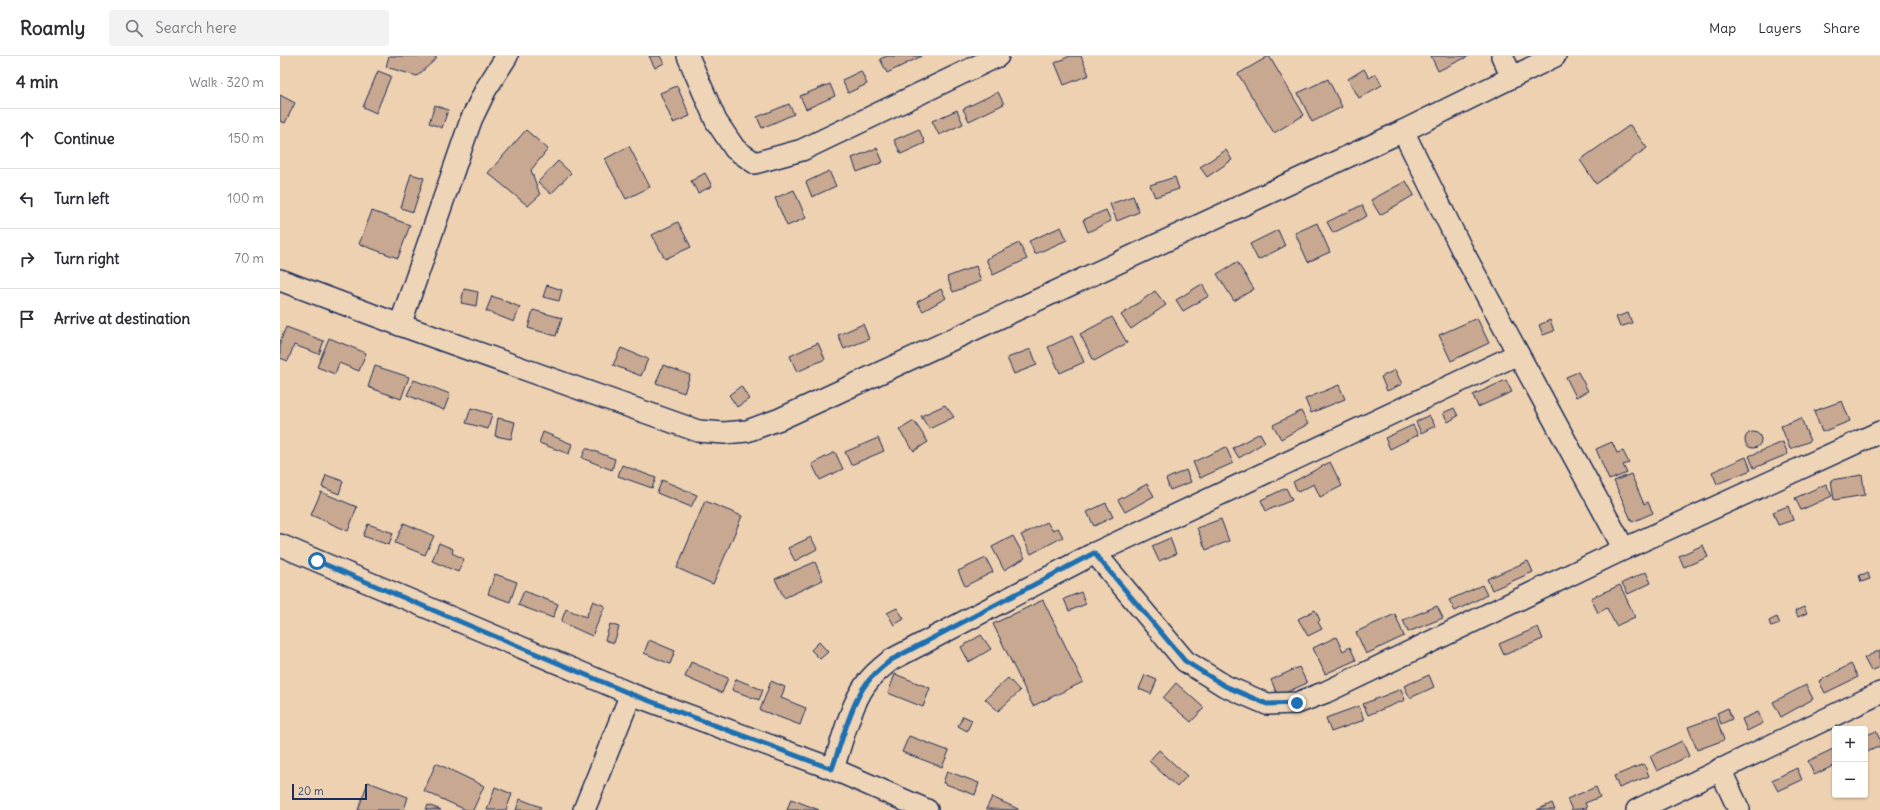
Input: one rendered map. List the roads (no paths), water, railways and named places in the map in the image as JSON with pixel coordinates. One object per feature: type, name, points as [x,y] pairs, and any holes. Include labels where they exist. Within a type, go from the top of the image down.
[{"type":"street","points":[[400,325],[471,120],[486,89],[507,56]]},
{"type":"street","points":[[688,56],[716,121],[735,149],[755,163],[802,150],[998,56]]},
{"type":"street","points":[[1502,56],[1512,77]]},
{"type":"street","points":[[280,280],[400,325],[698,431],[724,433],[747,431],[787,416],[1403,131],[1555,56]]},
{"type":"street","points":[[1403,131],[1462,250],[1624,549]]},
{"type":"street","points":[[832,769],[858,698],[866,684],[878,670],[891,660],[1094,553],[1518,354]]},
{"type":"street","points":[[1094,553],[1185,661],[1225,686],[1267,704],[1297,703],[1326,692],[1624,549],[1880,432]]},
{"type":"street","points":[[280,545],[631,694],[832,769],[927,810]]},
{"type":"street","points":[[1637,810],[1880,693]]},
{"type":"street","points":[[584,810],[631,694]]},
{"type":"street","points":[[1720,769],[1739,810]]}]
